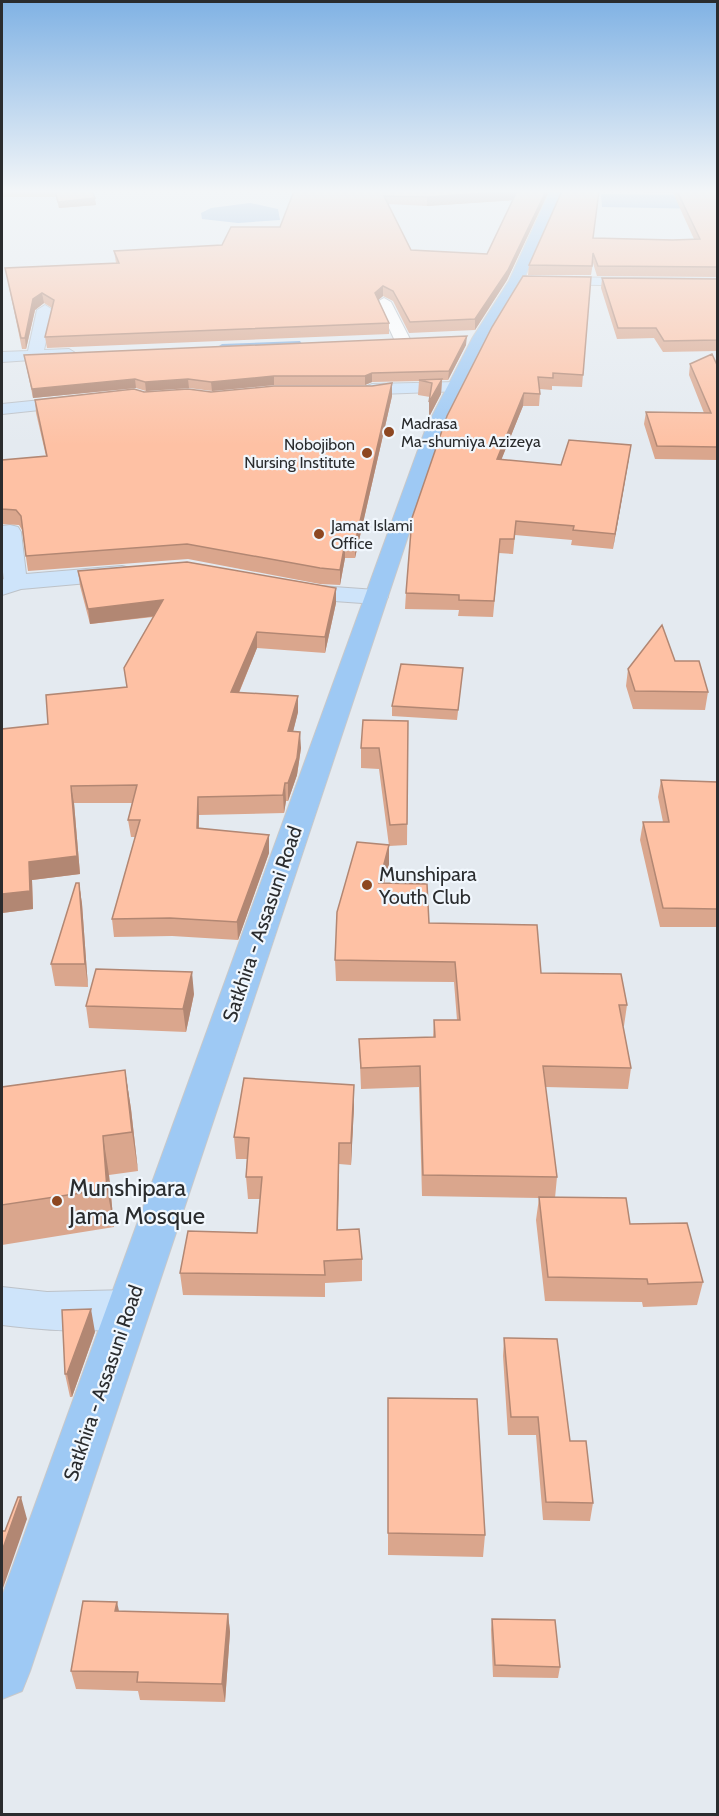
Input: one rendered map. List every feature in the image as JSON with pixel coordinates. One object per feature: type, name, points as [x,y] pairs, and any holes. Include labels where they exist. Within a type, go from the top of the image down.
[{"type":"main road","name":"Satkhira - Assasuni Road","points":[[2,1671],[435,428],[456,387],[469,338],[518,276]]},
{"type":"street","points":[[516,281],[717,283]]},
{"type":"street","points":[[384,302],[408,341]]},
{"type":"street","points":[[35,355],[45,310]]},
{"type":"street","points":[[380,341],[408,341]]},
{"type":"street","points":[[2,357],[86,353]]},
{"type":"street","points":[[336,393],[372,393],[372,389],[456,387]]},
{"type":"street","points":[[2,409],[101,399]]},
{"type":"street","points":[[2,532],[9,532],[14,564],[9,585],[148,571]]},
{"type":"street","points":[[270,584],[320,593],[376,597]]},
{"type":"street","points":[[2,1306],[47,1311],[128,1309]]},
{"type":"building","points":[[7,276],[504,276],[475,319],[410,322],[393,291],[383,286],[375,293],[389,323],[45,337],[54,300],[42,293],[33,299],[25,338],[21,338]]},
{"type":"building","points":[[523,276],[591,277],[583,375],[553,373],[553,378],[538,377],[540,394],[524,393],[497,459],[561,465],[569,440],[631,445],[615,534],[573,530],[574,526],[516,521],[514,539],[500,539],[494,601],[459,600],[459,595],[406,593],[412,518],[447,416],[492,327]]},
{"type":"building","points":[[602,278],[717,279],[717,340],[664,341],[656,328],[618,328]]},
{"type":"building","points":[[467,336],[449,371],[372,373],[365,376],[274,376],[211,382],[188,379],[145,382],[135,379],[32,389],[24,355]]},
{"type":"building","points":[[712,354],[717,365],[717,447],[657,446],[646,412],[711,413],[690,364]]},
{"type":"building","points":[[442,379],[429,402],[432,383],[419,380]]},
{"type":"building","points":[[392,383],[355,543],[345,543],[340,570],[187,544],[26,556],[21,516],[16,510],[2,509],[2,460],[47,456],[35,400],[134,389],[144,392],[188,389],[211,392],[274,386],[372,386]]},
{"type":"building","points":[[187,562],[336,588],[325,637],[257,632],[231,692],[298,696],[288,731],[300,732],[297,758],[288,783],[285,783],[283,795],[198,797],[197,828],[269,835],[237,922],[170,918],[112,919],[140,820],[128,820],[137,785],[71,786],[77,856],[29,862],[30,891],[2,894],[2,729],[48,724],[46,695],[127,687],[124,668],[163,600],[88,609],[78,571]]},
{"type":"building","points":[[662,625],[675,661],[699,661],[708,692],[635,691],[628,669]]},
{"type":"building","points":[[401,664],[463,668],[458,710],[392,706]]},
{"type":"building","points":[[363,720],[408,721],[407,824],[390,825],[379,748],[361,748]]},
{"type":"building","points":[[661,780],[717,782],[717,909],[663,908],[643,822],[669,822]]},
{"type":"building","points":[[357,842],[389,845],[379,883],[427,884],[429,923],[537,925],[541,973],[621,974],[627,1005],[619,1005],[631,1068],[543,1066],[557,1177],[423,1175],[420,1066],[361,1068],[359,1039],[435,1037],[434,1020],[460,1020],[455,962],[335,960],[337,912]]},
{"type":"building","points":[[76,883],[79,883],[85,964],[51,964]]},
{"type":"building","points":[[96,969],[192,972],[183,1009],[86,1006]]},
{"type":"building","name":"Munshipara Jama Mosque","points":[[125,1070],[132,1132],[103,1136],[107,1189],[2,1205],[2,1087]]},
{"type":"building","points":[[244,1078],[354,1085],[351,1143],[339,1143],[337,1230],[359,1229],[362,1259],[324,1261],[325,1275],[180,1273],[188,1231],[257,1233],[262,1177],[246,1177],[249,1138],[234,1137]]},
{"type":"building","points":[[539,1197],[626,1198],[630,1224],[687,1223],[703,1282],[648,1284],[647,1279],[548,1277]]},
{"type":"building","points":[[91,1309],[67,1374],[65,1374],[62,1310]]},
{"type":"building","points":[[504,1338],[557,1339],[570,1441],[586,1441],[593,1503],[546,1502],[538,1417],[511,1417]]},
{"type":"building","points":[[388,1398],[477,1399],[485,1535],[388,1533]]},
{"type":"building","points":[[18,1497],[21,1497],[2,1551],[2,1531],[5,1531]]},
{"type":"building","points":[[83,1601],[117,1602],[115,1611],[228,1614],[222,1684],[137,1682],[138,1672],[71,1671]]},
{"type":"building","points":[[492,1619],[555,1620],[560,1667],[495,1665]]},
{"type":"waterway","points":[[222,346],[300,343]]},
{"type":"place","name":"Madrasa Ma-shumiya Azizeya","points":[[389,432]]},
{"type":"place","name":"Nobojibon Nursing Institute","points":[[367,453]]},
{"type":"place","name":"Jamat Islami Office","points":[[319,534]]},
{"type":"place","name":"Munshipara Youth Club","points":[[367,885]]},
{"type":"place","name":"Munshipara Jama Mosque","points":[[57,1201]]}]
